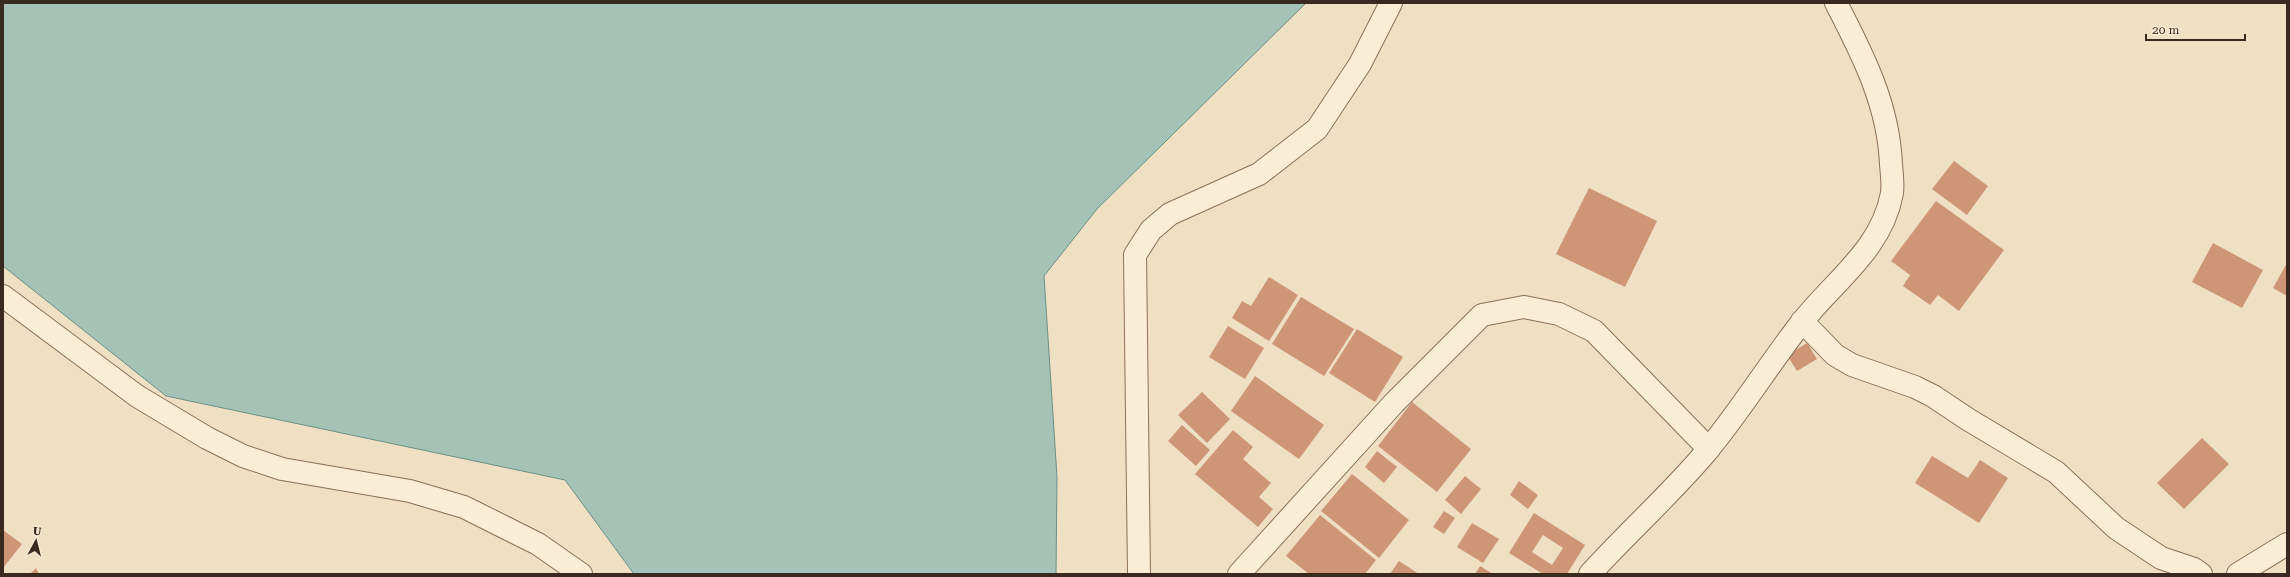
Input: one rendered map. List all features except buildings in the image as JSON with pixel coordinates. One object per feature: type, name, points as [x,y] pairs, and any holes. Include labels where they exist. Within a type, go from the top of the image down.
[{"type":"street","points":[[1139,574],[1136,255],[1151,230],[1170,214],[1259,174],[1317,129],[1360,64],[1391,3]]},
{"type":"street","points":[[1590,574],[1621,539],[1678,485],[1709,449],[1802,321],[1872,244],[1884,220],[1892,192],[1891,150],[1883,106],[1864,57],[1836,3]]},
{"type":"street","points":[[3,296],[137,396],[207,438],[244,456],[282,469],[410,491],[464,507],[538,544],[581,574]]},
{"type":"street","points":[[1239,574],[1394,404],[1482,315],[1524,306],[1559,314],[1594,331],[1709,449]]},
{"type":"street","points":[[1802,321],[1835,355],[1871,373],[1915,387],[1933,396],[1969,420],[2056,472],[2123,532],[2161,558],[2194,569],[2201,574]]},
{"type":"street","points":[[2238,574],[2287,544]]},
{"type":"shaded area","points":[[3,3],[1306,3],[1097,209],[1044,276],[1057,477],[1056,574],[634,574],[565,480],[166,396],[3,266]]}]
